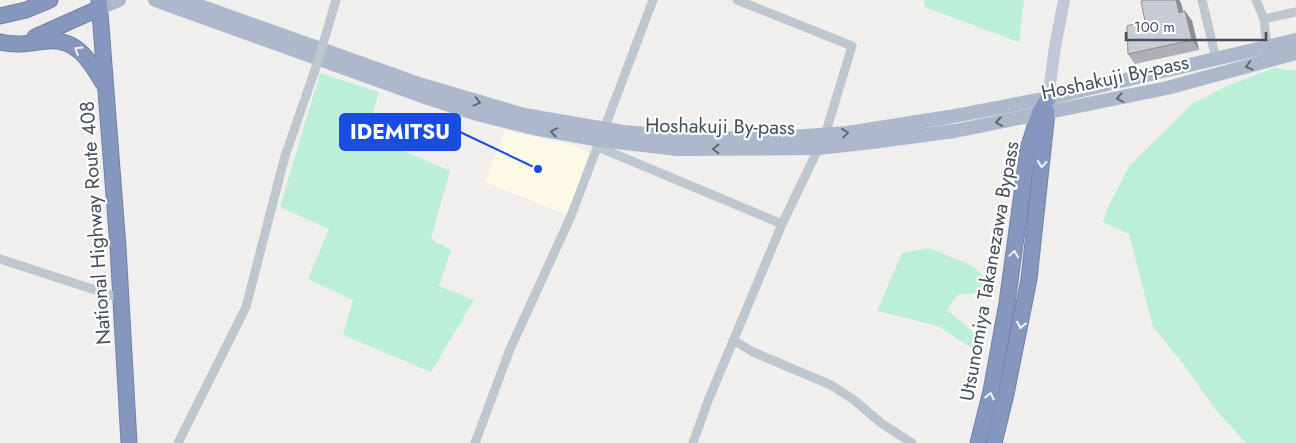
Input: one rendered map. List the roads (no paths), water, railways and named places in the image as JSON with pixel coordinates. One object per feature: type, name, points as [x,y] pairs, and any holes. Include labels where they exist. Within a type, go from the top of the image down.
[{"type":"highway","points":[[0,16],[26,10],[50,0]]},
{"type":"highway","points":[[0,42],[34,38],[99,4]]},
{"type":"highway","name":"National Highway Route 408","points":[[99,4],[121,296],[129,443]]},
{"type":"highway","points":[[0,42],[17,45],[50,41],[68,44],[85,54],[106,89]]},
{"type":"highway","name":"Utsunomiya Takanezawa Bypass","points":[[978,443],[991,391],[1007,303],[1028,149],[1045,108]]},
{"type":"highway","name":"Utsunomiya Takanezawa Bypass","points":[[994,443],[1006,394],[1029,279],[1045,108]]},
{"type":"main road","points":[[99,4],[119,0]]},
{"type":"main road","points":[[142,0],[167,8],[183,5]]},
{"type":"main road","name":"Hoshakuji By-pass","points":[[155,0],[183,5],[422,85],[601,139],[697,138],[822,141],[847,133],[940,118],[1045,108],[1167,88],[1296,53]]},
{"type":"main road","name":"Hoshakuji By-pass","points":[[1045,108],[1216,59],[1296,40]]},
{"type":"street","points":[[178,443],[246,307],[285,156],[316,67],[336,0]]},
{"type":"street","points":[[475,443],[510,349],[571,216],[653,0]]},
{"type":"street","points":[[693,443],[708,400],[782,224],[822,141],[852,46],[736,0]]},
{"type":"street","points":[[1045,108],[1064,0]]},
{"type":"street","points":[[1202,0],[1216,59]]},
{"type":"street","points":[[1256,0],[1264,19],[1267,47]]},
{"type":"street","points":[[1264,19],[1296,12]]},
{"type":"street","points":[[601,139],[655,172],[782,224]]},
{"type":"street","points":[[0,259],[114,296],[121,296]]},
{"type":"street","points":[[734,340],[753,352],[831,384],[854,400],[881,423],[912,443]]},
{"type":"place","name":"IDEMITSU","points":[[538,169]]}]
